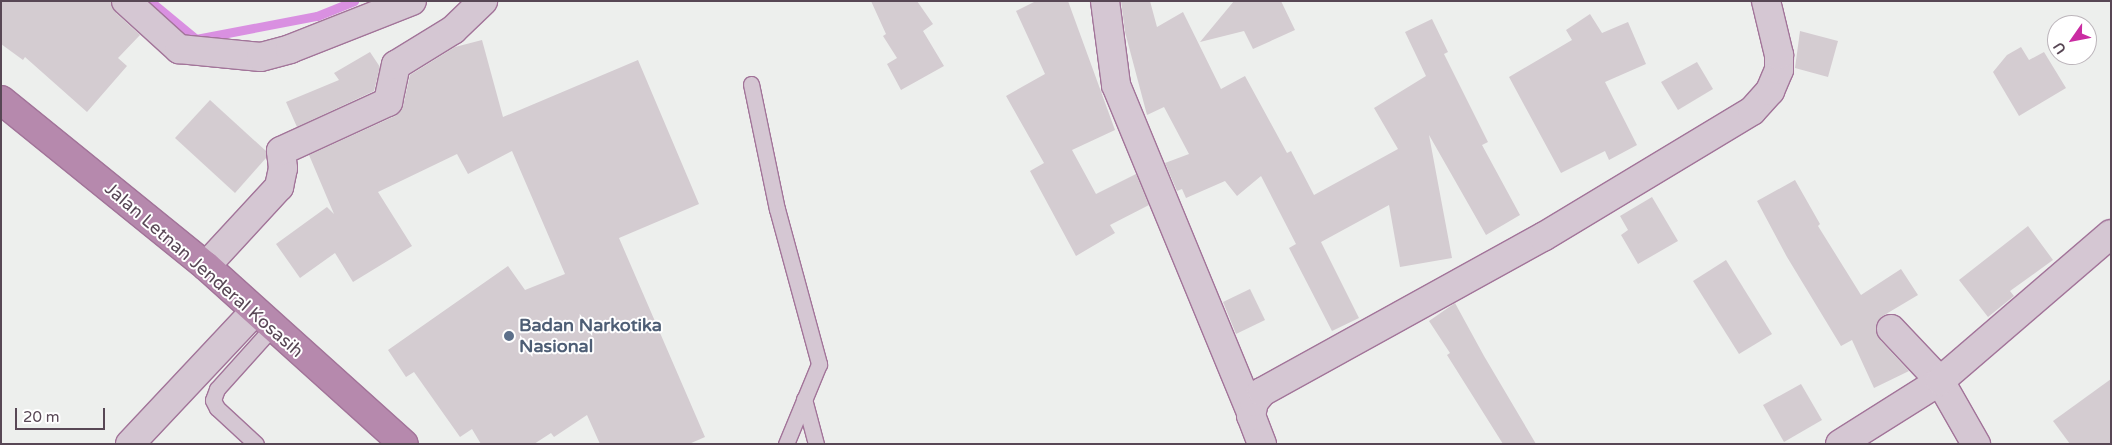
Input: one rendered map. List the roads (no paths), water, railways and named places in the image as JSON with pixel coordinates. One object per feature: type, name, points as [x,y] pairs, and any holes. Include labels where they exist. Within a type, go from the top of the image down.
[{"type":"highway","name":"Jalan Letnan Jenderal Kosasih","points":[[1,100],[206,266],[263,320],[404,444]]},
{"type":"street","points":[[126,1],[179,49],[260,57],[290,49],[412,1]]},
{"type":"street","points":[[206,266],[279,187],[283,168],[281,151],[388,102],[396,65],[453,30],[483,1]]},
{"type":"street","points":[[1105,1],[1116,85],[1251,412],[1262,444]]},
{"type":"street","points":[[1251,412],[1262,392],[1543,237],[1752,111],[1770,91],[1779,70],[1779,55],[1766,1]]},
{"type":"street","points":[[1840,444],[1940,381],[2111,234]]},
{"type":"street","points":[[130,444],[263,320]]},
{"type":"street","points":[[1891,329],[1940,381],[1976,444]]},
{"type":"lane","points":[[750,84],[777,209],[818,364],[786,444]]},
{"type":"lane","points":[[256,444],[217,408],[213,400],[217,389],[263,320]]},
{"type":"lane","points":[[804,400],[816,444]]},
{"type":"waterway","points":[[150,1],[196,39],[317,16],[354,1]]},
{"type":"place","name":"Badan Narkotika Nasional","points":[[509,336]]}]
